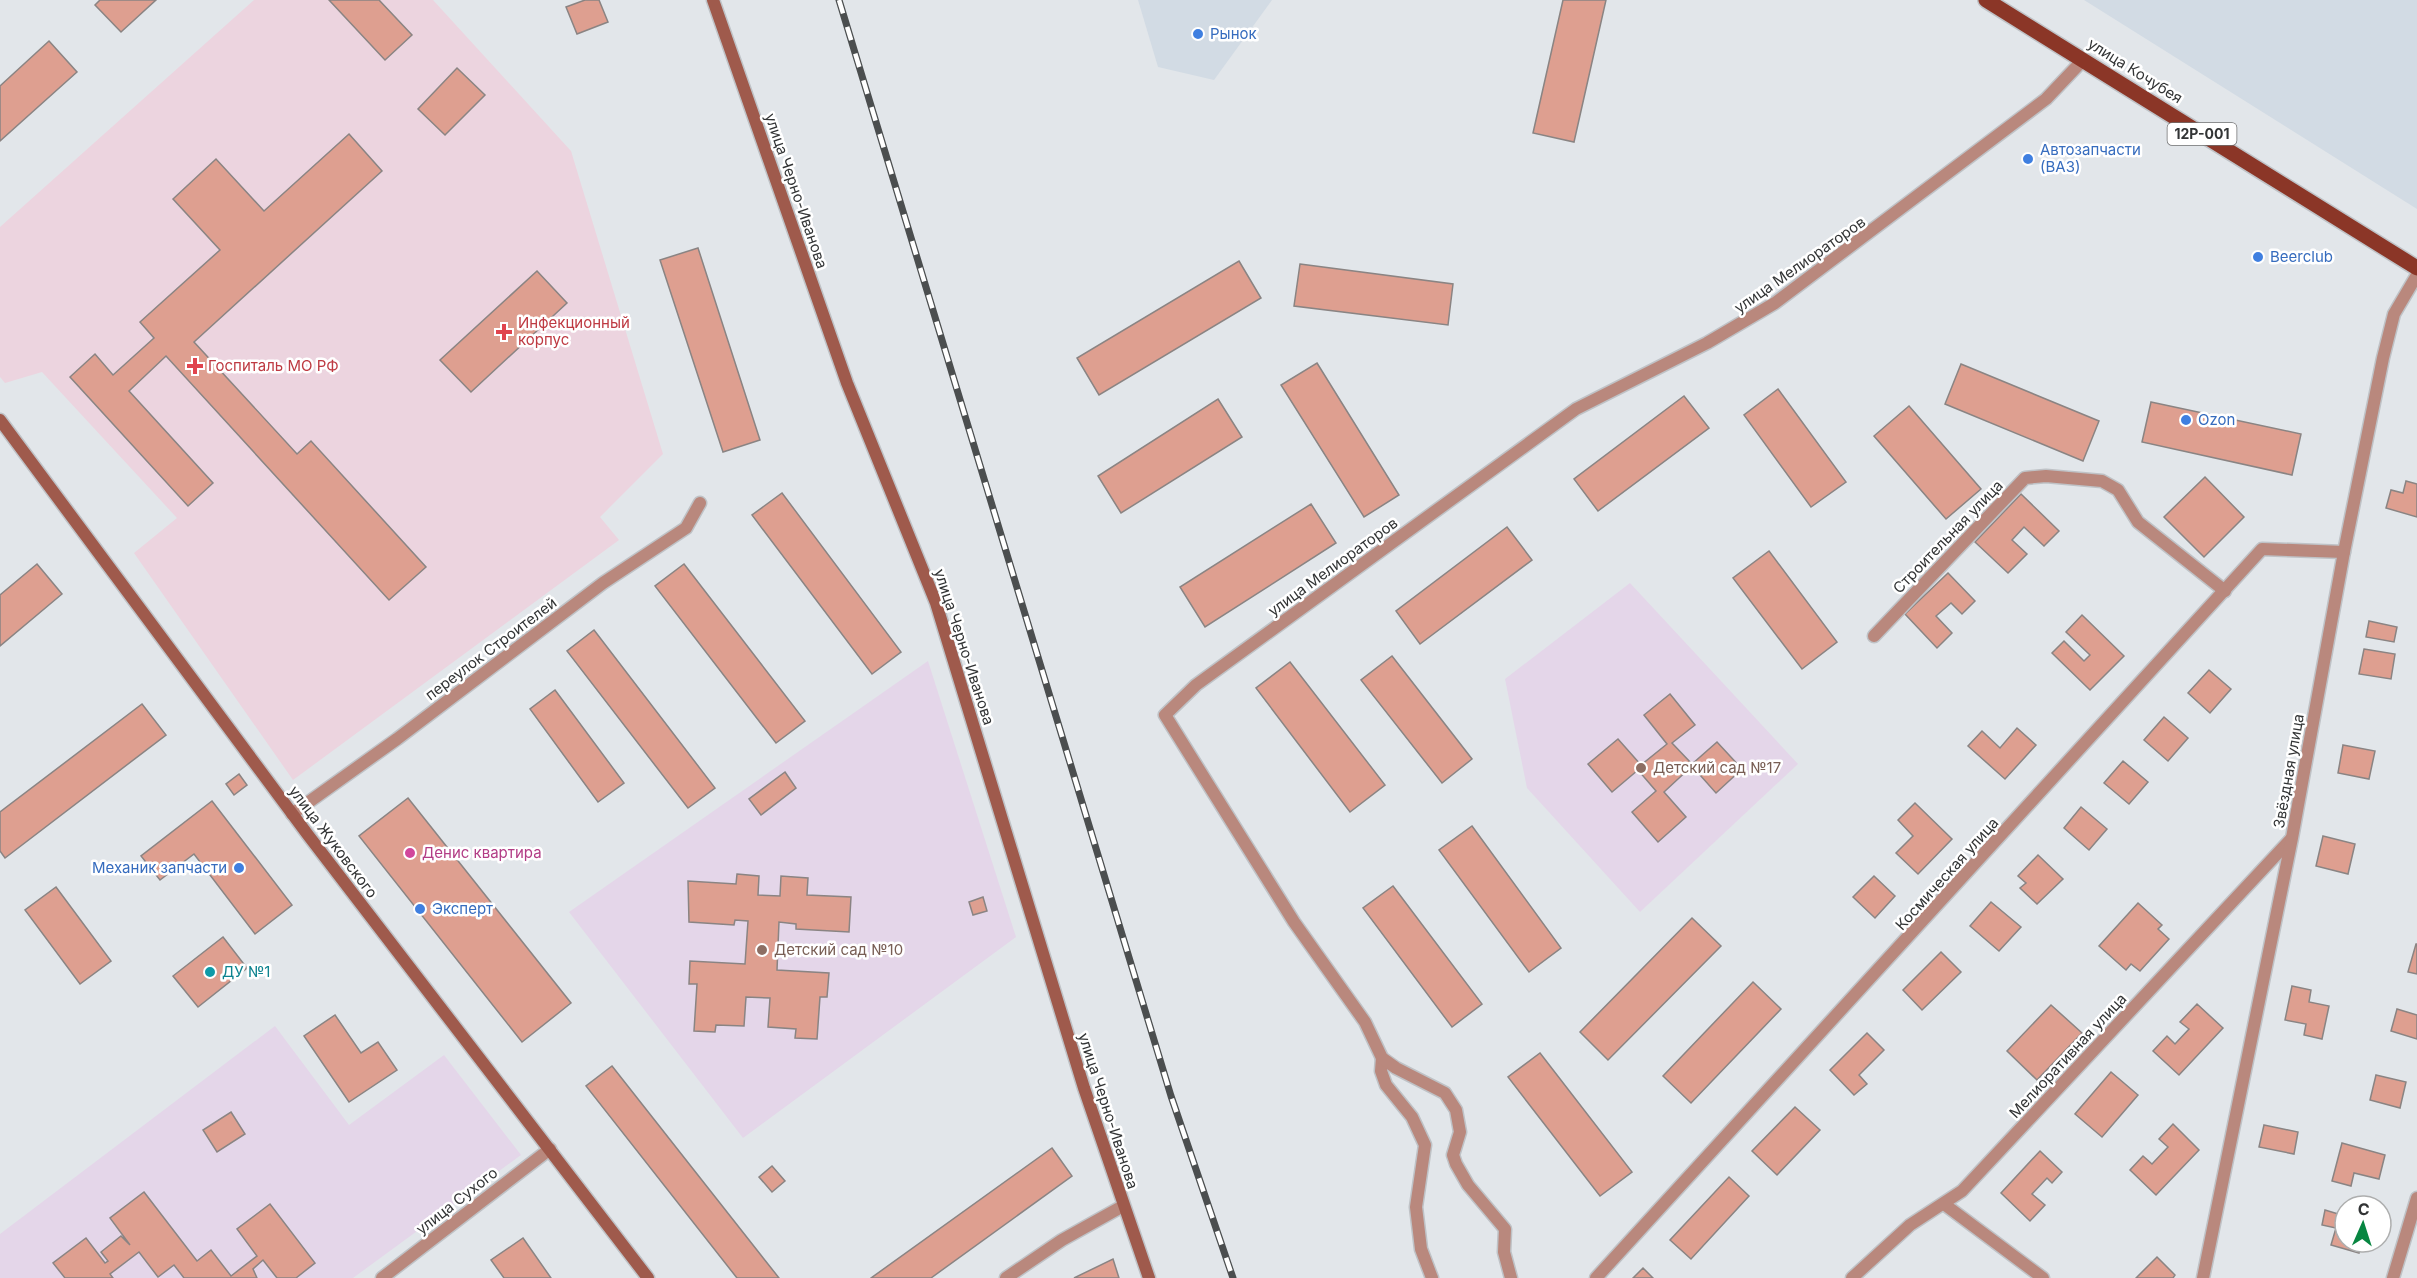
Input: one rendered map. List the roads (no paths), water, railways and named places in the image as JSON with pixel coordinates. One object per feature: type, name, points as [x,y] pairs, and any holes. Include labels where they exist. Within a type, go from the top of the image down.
[{"type":"main road","name":"улица Черно-Иванова","points":[[713,0],[847,382],[936,603],[1084,1089],[1149,1278]]},
{"type":"main road","name":"улица Кочубея","points":[[1986,0],[2417,268]]},
{"type":"main road","name":"улица Жуковского","points":[[0,420],[292,814],[648,1278]]},
{"type":"street","name":"улица Мелиораторов","points":[[1382,1058],[1365,1022],[1294,922],[1165,715],[1196,685],[1576,409],[1733,329],[1785,297],[2046,99],[2083,60]]},
{"type":"street","name":"Звёздная улица","points":[[2203,1278],[2292,838],[2344,552],[2394,314],[2417,274]]},
{"type":"street","name":"Строительная улица","points":[[1874,636],[2025,478],[2046,476],[2102,481],[2118,490],[2138,522],[2225,591]]},
{"type":"street","name":"переулок Строителей","points":[[292,814],[397,739],[603,583],[686,528],[700,502]]},
{"type":"street","name":"Космическая улица","points":[[1596,1278],[2262,549],[2344,552]]},
{"type":"street","name":"Мелиоративная улица","points":[[1852,1278],[1910,1225],[1962,1191],[2292,838]]},
{"type":"street","points":[[1382,1058],[1381,1071],[1386,1084],[1413,1117],[1425,1145],[1416,1207],[1421,1249],[1432,1278]]},
{"type":"street","points":[[1382,1058],[1445,1094],[1456,1110],[1460,1132],[1454,1155],[1456,1164],[1468,1185],[1505,1229],[1504,1252],[1511,1278]]},
{"type":"street","name":"улица Сухого","points":[[382,1278],[550,1149]]},
{"type":"street","points":[[2393,1278],[2417,1198]]},
{"type":"street","points":[[1944,1204],[2043,1278]]},
{"type":"street","points":[[1006,1278],[1062,1240],[1123,1206]]},
{"type":"railway","points":[[839,0],[1171,1096],[1233,1278]]},
{"type":"place","name":"Рынок","points":[[1198,34]]},
{"type":"place","name":"Автозапчасти (ВАЗ)","points":[[2028,159]]},
{"type":"place","name":"Beerclub","points":[[2258,257]]},
{"type":"place","name":"Инфекционный корпус","points":[[504,332]]},
{"type":"place","name":"Госпиталь МО РФ","points":[[195,366]]},
{"type":"place","name":"Ozon","points":[[2186,420]]},
{"type":"place","name":"Детский сад №17","points":[[1641,768]]},
{"type":"place","name":"Денис квартира","points":[[410,853]]},
{"type":"place","name":"Механик запчасти","points":[[239,868]]},
{"type":"place","name":"Эксперт","points":[[420,909]]},
{"type":"place","name":"Детский сад №10","points":[[762,950]]},
{"type":"place","name":"ДУ №1","points":[[210,972]]}]
